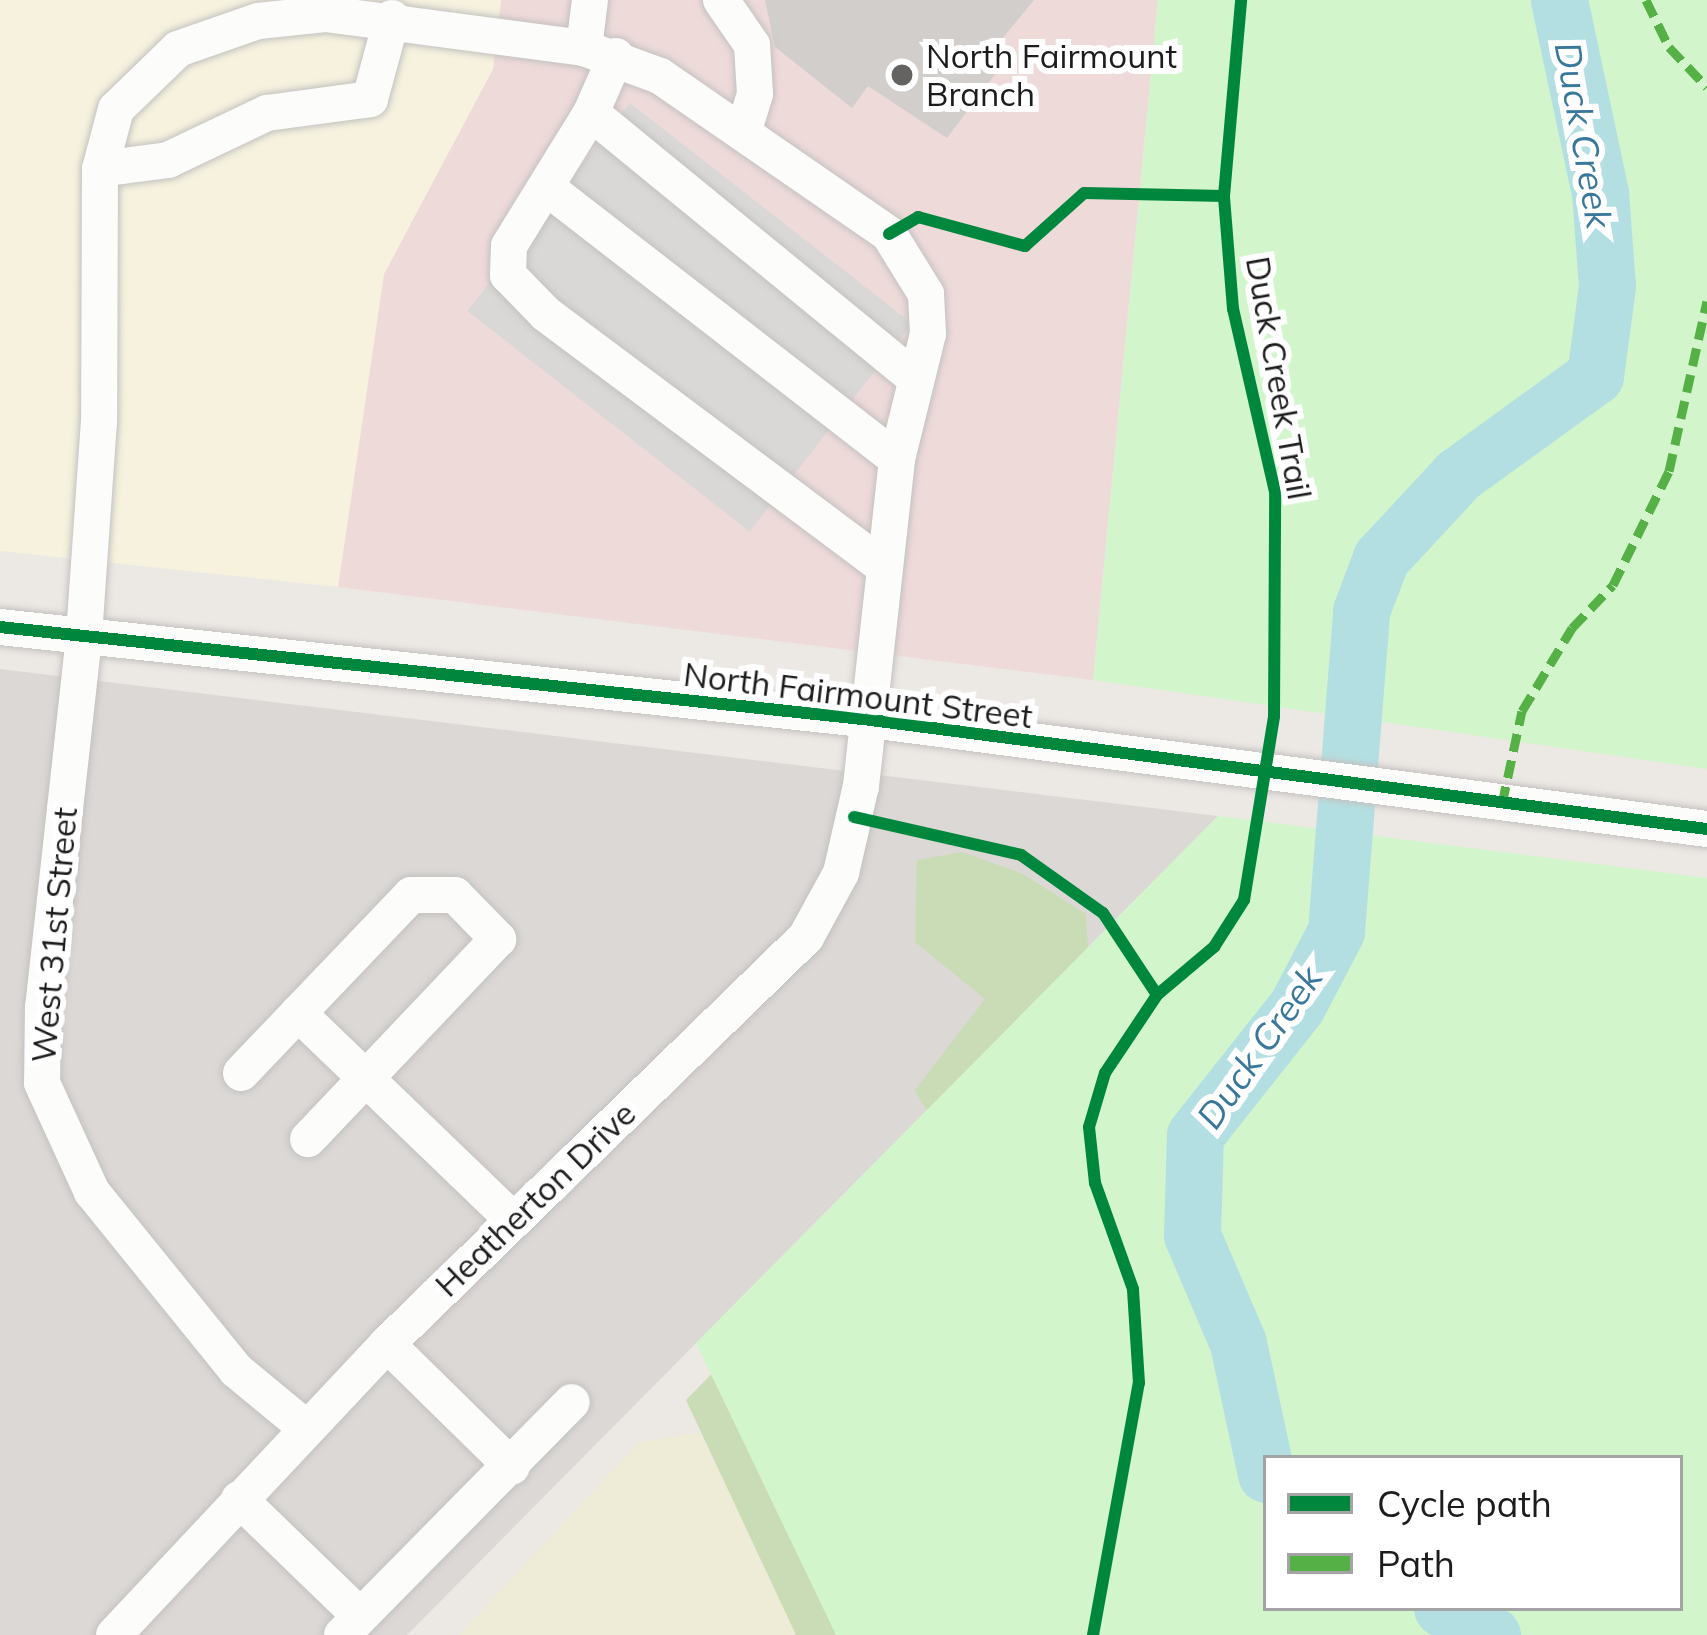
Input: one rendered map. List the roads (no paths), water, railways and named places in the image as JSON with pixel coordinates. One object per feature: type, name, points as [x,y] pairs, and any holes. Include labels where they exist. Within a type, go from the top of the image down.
[{"type":"street","points":[[590,0],[600,52],[591,113],[509,246],[508,275],[547,314],[884,567]]},
{"type":"street","points":[[721,0],[752,44],[755,94],[744,130]]},
{"type":"street","points":[[100,169],[168,160],[268,113],[370,99],[392,18]]},
{"type":"street","name":"West 31st Street","points":[[305,1427],[236,1370],[92,1192],[42,1083],[99,421],[100,169],[116,110],[178,49],[258,21],[392,18],[600,52]]},
{"type":"street","name":"Heatherton Drive","points":[[114,1635],[387,1344],[806,937],[841,873],[871,720],[897,459],[915,378],[926,294],[906,252],[744,130],[600,52]]},
{"type":"street","points":[[591,113],[915,378]]},
{"type":"street","points":[[546,187],[897,459]]},
{"type":"street","name":"North Fairmount Street","points":[[0,627],[871,720],[1193,766],[1707,830]]},
{"type":"street","points":[[242,1073],[410,895],[455,895],[498,939],[308,1139]]},
{"type":"street","points":[[298,1012],[512,1219]]},
{"type":"street","points":[[387,1344],[512,1467]]},
{"type":"street","points":[[239,1499],[351,1625],[572,1402]]},
{"type":"waterway","name":"Duck Creek","points":[[1263,1460],[1238,1343],[1192,1235],[1195,1135],[1297,1006],[1336,931],[1361,611],[1381,558],[1458,475],[1595,376],[1607,286],[1600,193],[1559,0]]},
{"type":"waterway","name":"Duck Creek","points":[[1448,1611],[1492,1635]]},
{"type":"place","name":"North Fairmount Branch","points":[[902,75]]}]
